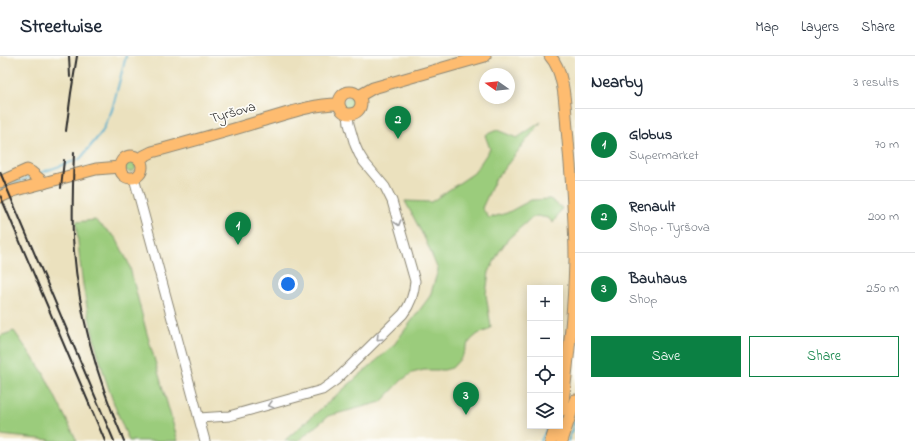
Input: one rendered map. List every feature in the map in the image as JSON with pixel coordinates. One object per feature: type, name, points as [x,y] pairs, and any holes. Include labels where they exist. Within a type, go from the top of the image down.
[{"type":"main road","points":[[358,96],[374,88],[485,56]]},
{"type":"main road","points":[[550,56],[556,64],[563,89],[572,181],[575,259],[570,336],[563,396]]},
{"type":"main road","points":[[346,92],[353,92],[358,96],[361,104],[356,113],[348,115],[340,110],[338,104],[340,97],[346,92]]},
{"type":"main road","name":"Tyršova","points":[[120,167],[122,160],[127,156],[134,156],[139,159],[152,152],[274,117],[315,106],[338,104]]},
{"type":"main road","points":[[0,197],[37,177],[120,167],[124,175],[134,178],[142,170],[139,159]]},
{"type":"main road","points":[[0,182],[24,171],[37,177]]},
{"type":"main road","points":[[563,405],[575,354]]},
{"type":"main road","points":[[562,441],[575,400]]},
{"type":"main road","points":[[551,441],[555,429]]},
{"type":"street","points":[[199,418],[229,416],[322,390],[336,380],[403,314],[413,298],[415,281],[392,201],[385,187],[359,154],[349,124],[348,115]]},
{"type":"street","points":[[134,178],[205,441]]},
{"type":"green space","points":[[347,97],[353,97],[357,101],[357,107],[353,111],[347,111],[343,107],[343,101]]},
{"type":"green space","points":[[541,122],[495,180],[482,208],[489,218],[507,213],[531,200],[550,199],[562,208],[553,223],[548,218],[537,216],[530,219],[508,239],[499,252],[489,272],[486,294],[491,327],[472,339],[467,345],[462,357],[452,368],[444,370],[424,370],[412,373],[402,380],[381,402],[328,416],[298,441],[284,441],[393,346],[430,296],[438,270],[425,239],[405,201],[431,202],[474,173],[490,149],[485,135],[497,130],[517,138]]},
{"type":"green space","points":[[132,160],[135,161],[135,171],[128,172],[125,171],[124,164],[125,161]]},
{"type":"green space","points":[[95,220],[116,238],[129,264],[146,330],[178,441],[129,441],[116,408],[104,375],[95,341],[80,265],[76,222]]},
{"type":"green space","points":[[14,331],[43,372],[77,441],[50,441],[0,435],[0,336]]},
{"type":"waterway","points":[[40,173],[80,159],[102,132],[112,110],[126,56]]},
{"type":"waterway","points":[[0,190],[30,177]]},
{"type":"waterway","points":[[568,441],[575,420]]},
{"type":"waterway","points":[[541,441],[547,429]]},
{"type":"railway","points":[[69,56],[70,77]]},
{"type":"railway","points":[[66,131],[77,56]]},
{"type":"railway","points":[[74,152],[73,237],[79,290],[97,367],[124,441]]},
{"type":"railway","points":[[61,188],[64,160]]},
{"type":"railway","points":[[0,172],[114,441]]},
{"type":"railway","points":[[0,195],[105,441]]},
{"type":"place","name":"Renault","points":[[398,139]]},
{"type":"place","name":"Globus","points":[[238,245]]},
{"type":"place","name":"Bauhaus","points":[[466,415]]}]
